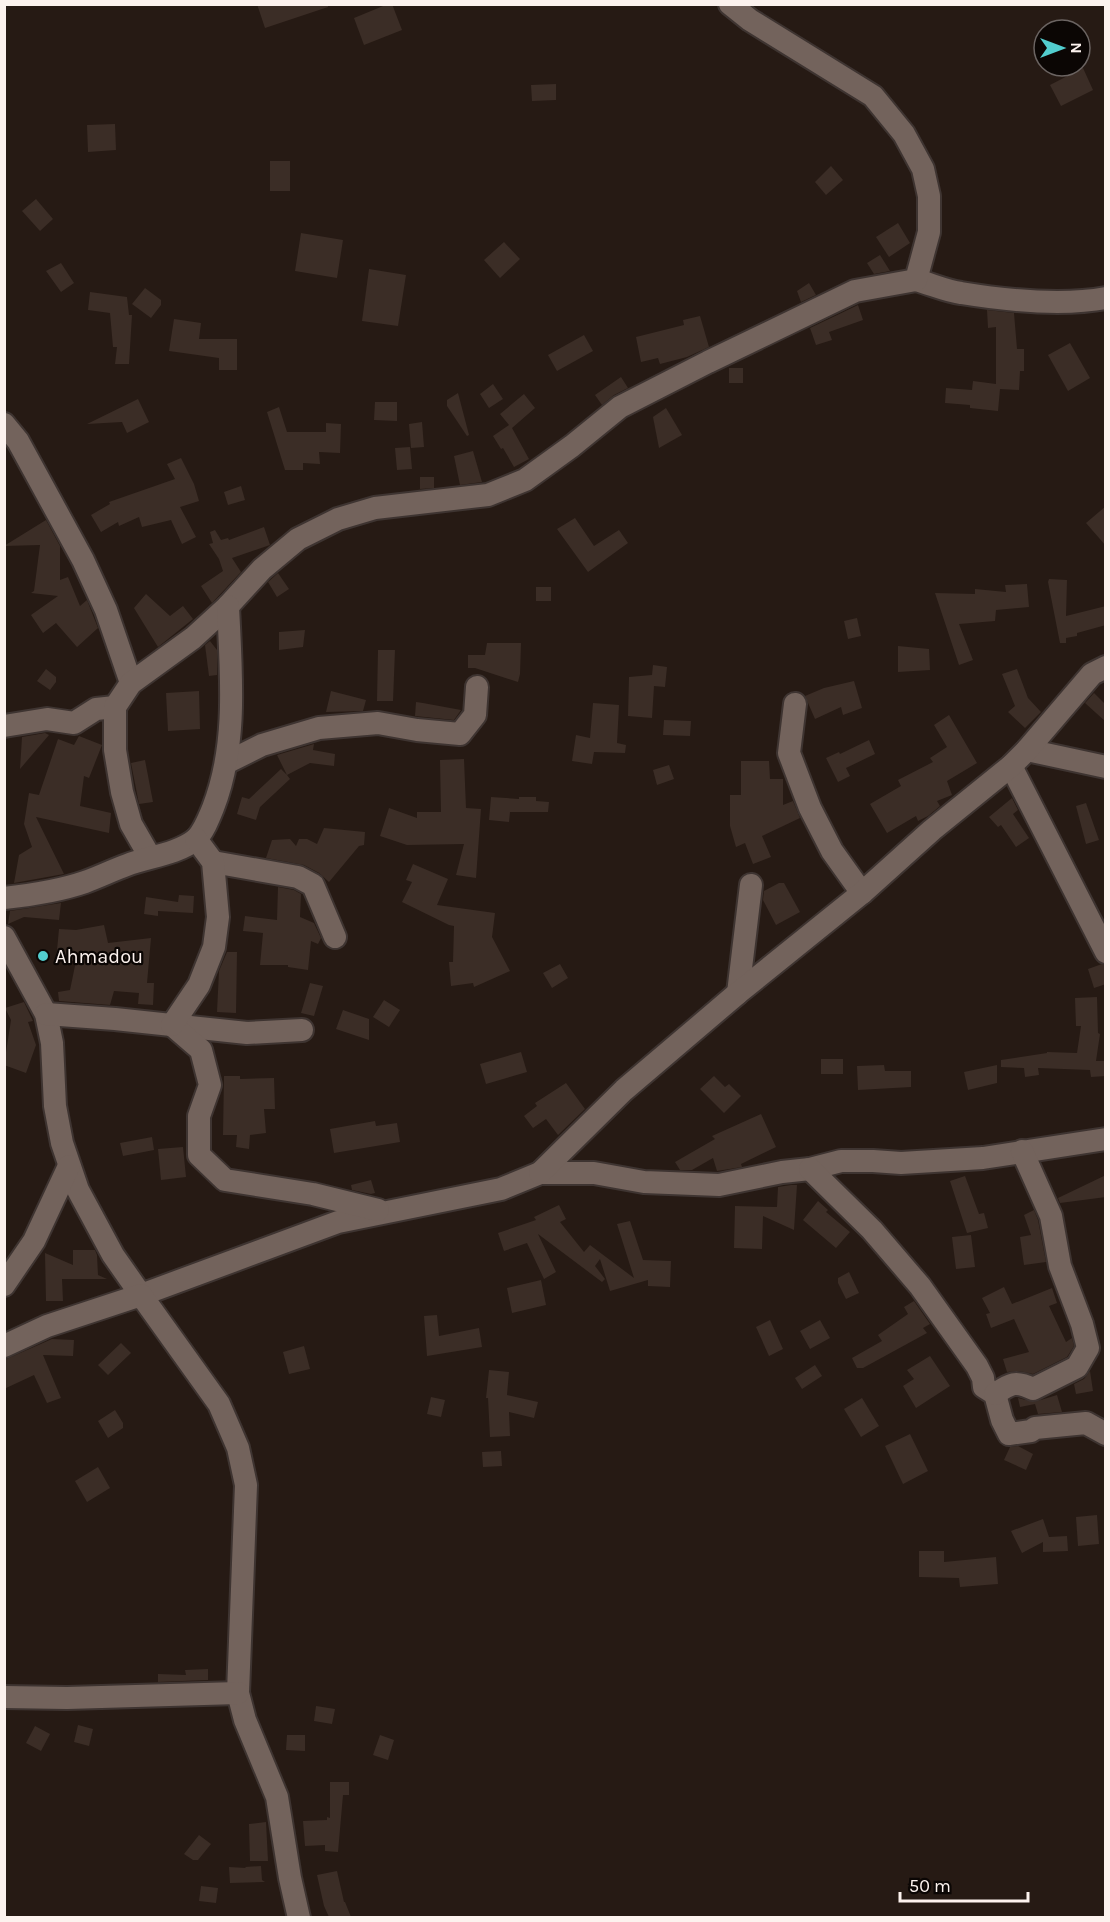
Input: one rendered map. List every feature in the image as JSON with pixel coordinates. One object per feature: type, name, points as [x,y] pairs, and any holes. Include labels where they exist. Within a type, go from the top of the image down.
[{"type":"street","points":[[730,4],[750,20],[873,96],[904,134],[923,169],[928,196],[929,232],[916,280]]},
{"type":"street","points":[[150,857],[131,824],[122,792],[115,750],[115,707],[131,683],[193,638],[228,606],[262,569],[298,539],[338,519],[375,508],[488,495],[525,480],[621,407],[855,291],[916,280],[959,293],[1037,301],[1088,302],[1106,298]]},
{"type":"street","points":[[4,423],[18,441],[83,560],[106,610],[131,683]]},
{"type":"street","points":[[4,898],[40,894],[83,882],[178,849],[196,839],[209,819],[222,784],[226,763],[231,722],[228,606]]},
{"type":"street","points":[[540,1173],[624,1090],[1011,766],[1092,674],[1106,667]]},
{"type":"street","points":[[226,763],[262,745],[319,728],[378,723],[460,734],[475,715],[477,687]]},
{"type":"street","points":[[795,704],[789,753],[810,808],[828,842],[862,893]]},
{"type":"street","points":[[4,726],[47,719],[74,723],[96,709],[115,707]]},
{"type":"street","points":[[1027,750],[1106,767]]},
{"type":"street","points":[[1011,766],[1106,952]]},
{"type":"street","points":[[172,1025],[200,985],[214,947],[218,917],[213,862],[196,839]]},
{"type":"street","points":[[213,862],[298,876],[313,885],[335,937]]},
{"type":"street","points":[[738,993],[752,885]]},
{"type":"street","points":[[4,937],[14,973],[46,1014],[52,1043],[55,1106],[69,1166],[78,1190],[108,1246],[219,1404],[238,1448],[246,1485],[238,1693],[245,1720],[277,1797],[290,1878],[299,1917]]},
{"type":"street","points":[[46,1014],[247,1033],[302,1030]]},
{"type":"street","points":[[172,1025],[201,1050],[210,1085],[199,1116],[199,1155],[225,1180],[313,1194],[382,1212]]},
{"type":"street","points":[[4,1347],[47,1326],[141,1295],[338,1222],[501,1189],[540,1173],[594,1173],[644,1182],[719,1185],[782,1172],[810,1169],[841,1161],[901,1163],[983,1158],[1106,1139]]},
{"type":"street","points":[[994,1394],[1010,1384],[1022,1383],[1033,1389],[1077,1367],[1088,1348],[1082,1324],[1060,1266],[1051,1216],[1022,1151]]},
{"type":"street","points":[[4,1285],[34,1241],[69,1166]]},
{"type":"street","points":[[810,1169],[872,1230],[920,1286],[976,1366],[983,1378],[984,1387],[994,1394],[1009,1434],[1035,1428],[1086,1423],[1106,1434]]},
{"type":"street","points":[[4,1698],[238,1693]]},
{"type":"building","points":[[257,4],[328,4],[328,7],[265,28]]},
{"type":"building","points":[[392,4],[402,30],[364,45],[354,18]]},
{"type":"building","points":[[1064,78],[1088,78],[1093,90],[1061,106],[1050,85]]},
{"type":"building","points":[[556,84],[556,100],[532,101],[531,85]]},
{"type":"building","points":[[115,124],[116,150],[88,152],[87,125]]},
{"type":"building","points":[[270,161],[290,161],[290,191],[270,191]]},
{"type":"building","points":[[831,166],[843,180],[826,195],[815,182]]},
{"type":"building","points":[[36,199],[53,219],[40,231],[22,211]]},
{"type":"building","points":[[898,223],[910,243],[889,257],[876,237]]},
{"type":"building","points":[[301,233],[343,240],[337,278],[295,271]]},
{"type":"building","points":[[504,242],[520,259],[500,278],[484,260]]},
{"type":"building","points":[[880,255],[890,271],[874,274],[867,263]]},
{"type":"building","points":[[61,263],[74,283],[61,292],[46,271]]},
{"type":"building","points":[[369,269],[406,275],[398,326],[362,321]]},
{"type":"building","points":[[809,283],[816,295],[801,302],[797,291]]},
{"type":"building","points":[[145,288],[161,300],[161,305],[151,318],[132,304]]},
{"type":"building","points":[[90,292],[127,297],[129,315],[132,315],[129,364],[115,364],[117,347],[113,347],[110,313],[88,310]]},
{"type":"building","points":[[858,305],[863,320],[829,332],[832,340],[816,345],[810,328]]},
{"type":"building","points":[[987,310],[1014,313],[1017,349],[1024,349],[1024,371],[1020,371],[1019,390],[1000,389],[998,411],[945,403],[946,388],[972,390],[973,381],[996,384],[996,327],[988,328]]},
{"type":"building","points":[[700,316],[709,347],[687,357],[660,364],[658,358],[641,362],[636,337],[684,325],[683,320]]},
{"type":"building","points":[[174,319],[201,323],[199,339],[237,339],[237,370],[219,370],[219,358],[169,351]]},
{"type":"building","points":[[584,335],[593,351],[557,371],[548,355]]},
{"type":"building","points":[[1070,343],[1090,378],[1068,391],[1048,355]]},
{"type":"building","points":[[729,368],[743,368],[743,383],[729,383]]},
{"type":"building","points":[[621,377],[628,388],[614,395],[602,405],[595,395]]},
{"type":"building","points":[[493,384],[503,399],[489,408],[480,394]]},
{"type":"building","points":[[458,393],[469,435],[467,436],[447,406],[447,400]]},
{"type":"building","points":[[524,394],[535,408],[512,428],[529,459],[514,467],[493,436],[509,425],[500,414]]},
{"type":"building","points":[[138,399],[149,422],[127,433],[122,422],[87,424]]},
{"type":"building","points":[[375,402],[397,402],[397,421],[374,420]]},
{"type":"building","points":[[279,407],[287,432],[326,432],[326,423],[341,424],[340,453],[319,452],[320,464],[303,463],[303,470],[285,470],[267,412]]},
{"type":"building","points":[[666,408],[682,435],[659,448],[653,417]]},
{"type":"building","points":[[422,422],[424,447],[411,448],[409,424]]},
{"type":"building","points":[[410,447],[412,469],[397,470],[395,448]]},
{"type":"building","points":[[473,451],[482,482],[460,485],[454,456]]},
{"type":"building","points":[[181,458],[194,484],[199,501],[180,507],[196,537],[182,544],[171,520],[142,527],[139,517],[119,526],[118,522],[101,532],[91,515],[110,504],[109,502],[175,479],[167,464]]},
{"type":"building","points":[[420,477],[434,477],[434,488],[420,489]]},
{"type":"building","points":[[241,486],[245,500],[228,505],[224,492]]},
{"type":"building","points":[[1106,506],[1106,546],[1086,523]]},
{"type":"building","points":[[575,518],[594,546],[619,530],[628,543],[588,572],[557,529]]},
{"type":"building","points":[[46,520],[60,546],[60,580],[68,577],[80,606],[87,600],[98,628],[77,647],[56,623],[43,633],[31,615],[58,596],[31,593],[34,591],[40,545],[4,546]]},
{"type":"building","points":[[264,527],[270,545],[232,558],[241,572],[212,603],[201,586],[223,571],[219,559],[209,544],[213,543],[210,532],[215,530],[221,540],[228,538],[229,540]]},
{"type":"building","points":[[278,573],[289,589],[277,597],[268,582]]},
{"type":"building","points":[[1049,579],[1067,580],[1066,616],[1106,606],[1106,625],[1077,633],[1077,636],[1066,638],[1066,643],[1060,643]]},
{"type":"building","points":[[1027,584],[1029,607],[996,610],[995,621],[959,624],[973,660],[959,665],[935,593],[975,594],[975,589],[1006,592],[1005,585]]},
{"type":"building","points":[[536,587],[551,587],[551,601],[536,601]]},
{"type":"building","points":[[146,594],[170,616],[183,606],[193,619],[158,647],[134,608]]},
{"type":"building","points":[[857,618],[861,636],[848,639],[844,621]]},
{"type":"building","points":[[305,630],[303,647],[279,650],[279,632]]},
{"type":"building","points":[[210,641],[217,650],[217,675],[209,676],[205,645]]},
{"type":"building","points":[[487,643],[521,643],[518,682],[475,668],[468,668],[468,655],[485,655]]},
{"type":"building","points":[[898,646],[929,649],[930,670],[898,672]]},
{"type":"building","points":[[378,650],[395,650],[393,701],[377,701]]},
{"type":"building","points":[[653,665],[667,667],[665,687],[654,686],[652,718],[628,716],[629,677],[652,675]]},
{"type":"building","points":[[46,669],[56,677],[56,682],[50,690],[37,681]]},
{"type":"building","points":[[1017,669],[1028,698],[1041,712],[1025,728],[1008,712],[1015,706],[1002,674]]},
{"type":"building","points":[[854,681],[862,708],[843,715],[841,707],[815,719],[805,696],[824,688]]},
{"type":"building","points":[[199,691],[200,729],[168,731],[166,693]]},
{"type":"building","points":[[331,691],[366,700],[363,711],[326,712]]},
{"type":"building","points":[[1094,693],[1106,705],[1106,722],[1085,703]]},
{"type":"building","points":[[416,702],[461,710],[454,720],[415,716]]},
{"type":"building","points":[[593,703],[619,705],[617,743],[626,745],[625,753],[594,752],[592,764],[572,761],[576,735],[590,738]]},
{"type":"building","points":[[949,715],[977,763],[947,781],[952,795],[937,801],[940,806],[928,816],[918,821],[916,816],[887,833],[870,804],[901,786],[898,780],[933,762],[930,758],[947,747],[934,725]]},
{"type":"building","points":[[664,720],[691,721],[690,736],[663,735]]},
{"type":"building","points":[[45,733],[49,735],[20,769],[22,737]]},
{"type":"building","points":[[79,736],[102,745],[89,778],[84,776],[80,806],[111,813],[109,833],[36,817],[64,874],[14,883],[19,855],[32,847],[24,824],[29,793],[39,795],[58,739],[74,745]]},
{"type":"building","points":[[869,740],[875,754],[846,768],[850,776],[838,782],[826,758]]},
{"type":"building","points":[[314,744],[313,750],[335,754],[334,766],[310,763],[287,775],[277,755]]},
{"type":"building","points":[[464,759],[466,808],[481,809],[476,878],[456,875],[464,844],[407,845],[380,836],[389,808],[417,818],[417,812],[441,812],[440,760]]},
{"type":"building","points":[[145,760],[153,802],[139,804],[131,763]]},
{"type":"building","points":[[741,761],[769,761],[770,779],[783,779],[783,805],[793,801],[800,818],[762,836],[771,857],[753,864],[745,843],[736,847],[730,826],[730,795],[741,795]]},
{"type":"building","points":[[669,765],[674,779],[657,785],[653,770]]},
{"type":"building","points":[[281,769],[290,779],[260,807],[256,820],[237,814],[242,797],[249,799]]},
{"type":"building","points":[[491,797],[519,799],[519,797],[536,797],[536,801],[549,802],[548,812],[510,812],[509,822],[489,820]]},
{"type":"building","points":[[1012,798],[1018,810],[1013,814],[1029,838],[1016,847],[1001,825],[998,827],[989,817]]},
{"type":"building","points":[[1086,803],[1099,840],[1086,844],[1076,806]]},
{"type":"building","points":[[324,828],[365,832],[364,845],[359,846],[329,882],[319,873],[304,865],[266,858],[272,840],[290,839],[296,846],[299,839],[307,839],[317,844]]},
{"type":"building","points":[[413,864],[448,879],[437,905],[495,913],[492,937],[510,971],[474,987],[473,983],[451,986],[449,962],[453,962],[454,926],[402,902],[412,882],[406,880]]},
{"type":"building","points":[[779,883],[784,883],[800,912],[776,925],[763,900],[764,891]]},
{"type":"building","points":[[278,887],[301,894],[300,917],[314,923],[321,938],[318,944],[311,941],[308,970],[288,967],[288,965],[260,965],[263,933],[243,931],[245,916],[277,920]]},
{"type":"building","points":[[179,895],[194,896],[193,913],[158,911],[158,916],[144,914],[146,897],[178,902]]},
{"type":"building","points":[[61,903],[59,920],[24,917],[8,924],[10,911]]},
{"type":"building","points":[[104,925],[108,943],[151,938],[147,983],[154,983],[153,1005],[138,1004],[139,993],[114,991],[110,1005],[59,1001],[58,992],[70,990],[76,961],[56,961],[59,929],[76,930]]},
{"type":"building","points":[[227,952],[237,952],[236,1013],[217,1012],[219,971]]},
{"type":"building","points":[[560,964],[568,978],[552,988],[543,973]]},
{"type":"building","points":[[1102,964],[1106,965],[1106,984],[1094,988],[1088,969]]},
{"type":"building","points":[[310,983],[323,986],[314,1016],[301,1013]]},
{"type":"building","points":[[1097,997],[1098,1033],[1100,1034],[1096,1061],[1106,1061],[1106,1076],[1091,1077],[1090,1070],[1038,1068],[1039,1075],[1025,1077],[1024,1068],[1001,1067],[1001,1060],[1047,1052],[1077,1053],[1081,1026],[1076,1026],[1075,998]]},
{"type":"building","points":[[384,1000],[400,1010],[389,1027],[373,1017]]},
{"type":"building","points":[[24,1002],[33,1021],[28,1022],[36,1045],[26,1073],[4,1065],[11,1020],[5,1008]]},
{"type":"building","points":[[343,1010],[369,1019],[369,1040],[336,1029]]},
{"type":"building","points":[[521,1052],[527,1072],[486,1084],[480,1064]]},
{"type":"building","points":[[821,1059],[843,1059],[843,1074],[821,1074]]},
{"type":"building","points":[[884,1065],[885,1071],[911,1071],[911,1087],[858,1090],[857,1066]]},
{"type":"building","points":[[997,1065],[997,1083],[968,1090],[964,1072]]},
{"type":"building","points":[[224,1076],[240,1076],[240,1079],[274,1078],[275,1109],[264,1109],[266,1133],[250,1135],[249,1149],[236,1147],[237,1135],[223,1135]]},
{"type":"building","points":[[714,1076],[725,1087],[729,1084],[741,1096],[724,1113],[700,1089]]},
{"type":"building","points":[[566,1083],[585,1109],[558,1135],[546,1119],[533,1128],[524,1116],[537,1106],[535,1103]]},
{"type":"building","points":[[761,1114],[776,1147],[741,1164],[742,1167],[717,1171],[713,1158],[692,1170],[680,1170],[675,1162],[715,1139],[712,1136]]},
{"type":"building","points":[[375,1121],[376,1126],[397,1123],[400,1142],[334,1153],[330,1129]]},
{"type":"building","points":[[152,1137],[154,1150],[123,1156],[120,1143]]},
{"type":"building","points":[[183,1147],[186,1177],[161,1180],[158,1149]]},
{"type":"building","points":[[1106,1175],[1106,1197],[1060,1203],[1058,1198]]},
{"type":"building","points":[[965,1176],[979,1214],[984,1213],[988,1228],[967,1233],[950,1181]]},
{"type":"building","points":[[371,1180],[375,1193],[352,1190],[351,1185]]},
{"type":"building","points":[[797,1185],[794,1230],[763,1216],[762,1249],[734,1248],[735,1206],[777,1207],[778,1187]]},
{"type":"building","points":[[818,1201],[828,1210],[826,1212],[850,1232],[836,1248],[803,1220]]},
{"type":"building","points":[[559,1205],[566,1219],[560,1222],[584,1252],[590,1245],[634,1278],[617,1224],[630,1221],[643,1260],[671,1261],[670,1287],[648,1286],[648,1280],[610,1291],[600,1259],[595,1266],[605,1279],[602,1282],[538,1234],[556,1272],[544,1279],[527,1243],[504,1251],[498,1233],[536,1220],[534,1217]]},
{"type":"building","points":[[1034,1210],[1046,1262],[1024,1265],[1020,1237],[1031,1235],[1024,1215]]},
{"type":"building","points":[[971,1235],[975,1267],[956,1269],[952,1237]]},
{"type":"building","points":[[73,1250],[95,1250],[98,1275],[107,1279],[62,1279],[63,1301],[46,1301],[45,1253],[73,1265]]},
{"type":"building","points":[[849,1272],[859,1293],[846,1299],[838,1278]]},
{"type":"building","points":[[541,1280],[546,1305],[512,1313],[507,1288]]},
{"type":"building","points":[[1004,1287],[1012,1304],[1052,1288],[1057,1303],[1049,1306],[1066,1342],[1072,1338],[1074,1346],[1067,1357],[1033,1374],[1019,1371],[1007,1372],[1003,1359],[1029,1352],[1014,1319],[991,1328],[986,1314],[990,1313],[982,1298]]},
{"type":"building","points":[[914,1301],[930,1324],[923,1328],[927,1333],[863,1368],[857,1368],[852,1358],[882,1341],[878,1335],[908,1314],[904,1307]]},
{"type":"building","points":[[437,1315],[439,1336],[479,1328],[482,1347],[427,1356],[424,1316]]},
{"type":"building","points":[[770,1320],[783,1349],[769,1356],[756,1327]]},
{"type":"building","points":[[820,1320],[830,1338],[810,1349],[800,1331]]},
{"type":"building","points":[[52,1339],[74,1340],[73,1356],[43,1355],[61,1398],[47,1403],[34,1375],[4,1389],[4,1360]]},
{"type":"building","points":[[121,1343],[131,1353],[108,1375],[98,1365]]},
{"type":"building","points":[[304,1346],[310,1369],[289,1374],[283,1352]]},
{"type":"building","points":[[930,1356],[950,1386],[916,1408],[903,1386],[914,1379],[907,1370]]},
{"type":"building","points":[[815,1365],[822,1376],[802,1389],[795,1378]]},
{"type":"building","points":[[489,1370],[509,1372],[507,1395],[538,1402],[534,1418],[509,1412],[510,1436],[490,1437],[488,1398],[486,1398]]},
{"type":"building","points":[[1090,1371],[1093,1391],[1076,1394],[1074,1384],[1084,1379]]},
{"type":"building","points":[[1057,1395],[1062,1412],[1038,1414],[1035,1404],[1020,1407],[1018,1398],[1034,1402]]},
{"type":"building","points":[[431,1397],[445,1400],[441,1417],[427,1414]]},
{"type":"building","points":[[862,1398],[879,1426],[861,1437],[844,1409]]},
{"type":"building","points":[[115,1410],[123,1423],[123,1428],[108,1438],[98,1421]]},
{"type":"building","points":[[910,1434],[928,1471],[903,1484],[885,1446]]},
{"type":"building","points":[[1018,1446],[1033,1454],[1026,1470],[1004,1460],[1010,1447]]},
{"type":"building","points":[[501,1451],[502,1466],[483,1467],[482,1452]]},
{"type":"building","points":[[98,1467],[110,1488],[87,1502],[75,1481]]},
{"type":"building","points":[[1097,1515],[1099,1544],[1078,1546],[1076,1517]]},
{"type":"building","points":[[1043,1519],[1049,1537],[1067,1536],[1068,1551],[1043,1552],[1043,1542],[1022,1553],[1011,1531]]},
{"type":"building","points":[[919,1551],[944,1551],[944,1562],[996,1557],[998,1584],[960,1587],[959,1578],[919,1577]]},
{"type":"building","points":[[208,1669],[208,1680],[158,1682],[158,1674],[186,1675],[185,1670]]},
{"type":"building","points":[[316,1706],[335,1709],[332,1724],[314,1721]]},
{"type":"building","points":[[78,1725],[93,1729],[89,1746],[74,1742]]},
{"type":"building","points":[[35,1726],[50,1734],[41,1751],[26,1743]]},
{"type":"building","points":[[287,1735],[305,1735],[305,1751],[286,1750]]},
{"type":"building","points":[[380,1735],[394,1740],[388,1760],[373,1755]]},
{"type":"building","points":[[330,1782],[349,1782],[349,1795],[343,1795],[338,1852],[325,1851],[325,1845],[305,1846],[303,1821],[330,1818]]},
{"type":"building","points":[[266,1822],[268,1861],[250,1861],[249,1824]]},
{"type":"building","points":[[199,1835],[211,1844],[198,1860],[193,1860],[184,1854]]},
{"type":"building","points":[[261,1866],[262,1880],[265,1882],[230,1883],[229,1867]]},
{"type":"building","points":[[337,1871],[344,1902],[351,1917],[329,1917],[324,1906],[317,1875]]},
{"type":"building","points":[[201,1886],[218,1888],[216,1903],[199,1901]]},
{"type":"place","name":"Ahmadou","points":[[43,956]]}]
